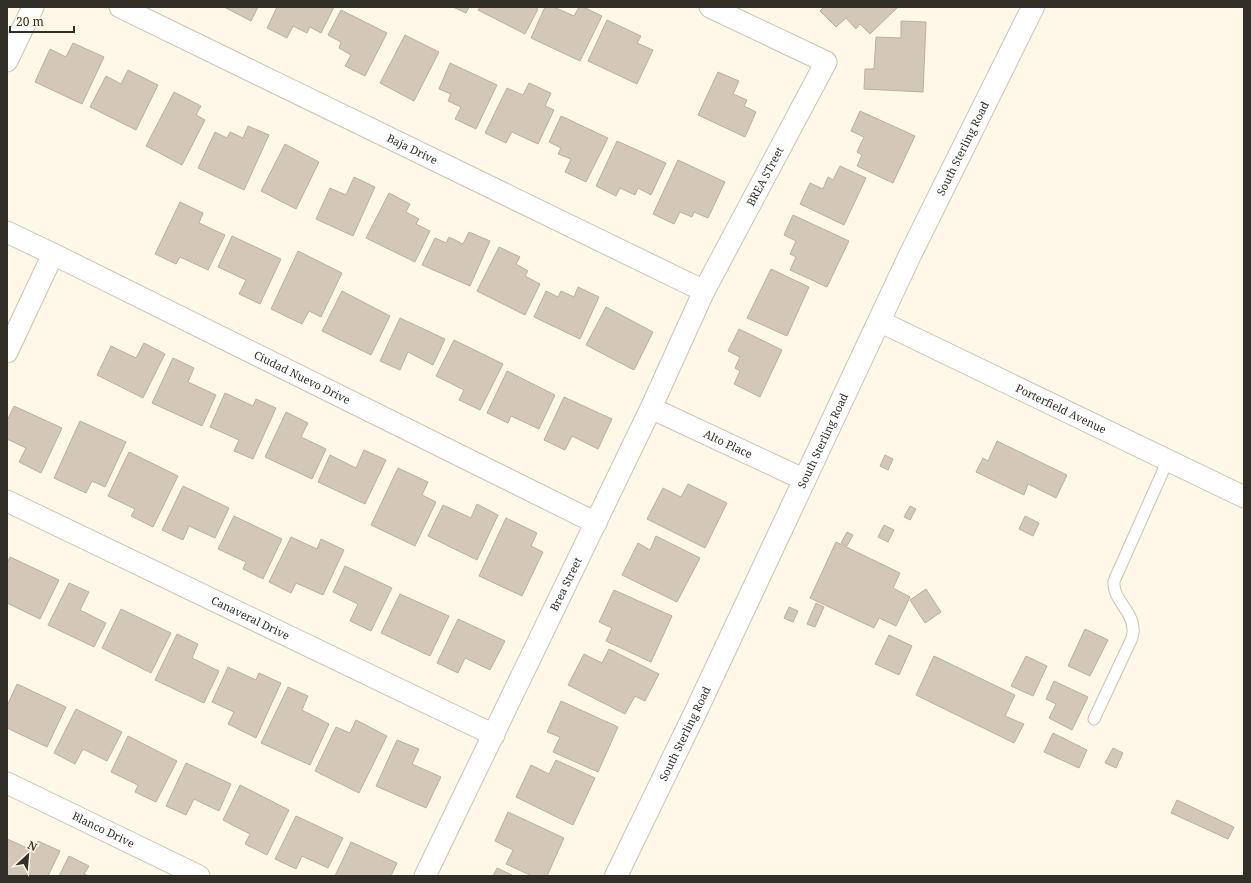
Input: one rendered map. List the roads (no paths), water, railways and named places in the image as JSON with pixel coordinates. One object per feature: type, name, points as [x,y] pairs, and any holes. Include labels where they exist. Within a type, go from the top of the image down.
[{"type":"street","points":[[7,61],[33,7]]},
{"type":"street","name":"Baja Drive","points":[[120,7],[704,291]]},
{"type":"street","name":"BREA STreet","points":[[704,291],[826,62],[710,7]]},
{"type":"street","name":"South Sterling Road","points":[[616,876],[701,702],[910,255],[1033,7]]},
{"type":"street","name":"Ciudad Nuevo Drive","points":[[7,232],[596,523]]},
{"type":"street","points":[[7,352],[53,254]]},
{"type":"street","name":"Brea Street","points":[[425,876],[651,408],[704,291]]},
{"type":"street","name":"Porterfield Avenue","points":[[879,321],[1244,496]]},
{"type":"street","name":"Alto Place","points":[[651,408],[805,480]]},
{"type":"street","name":"Canaveral Drive","points":[[7,501],[494,735]]},
{"type":"street","name":"Blanco Drive","points":[[7,783],[199,876]]},
{"type":"lane","points":[[1094,719],[1132,638],[1134,628],[1126,610],[1114,592],[1114,581],[1168,460]]}]
